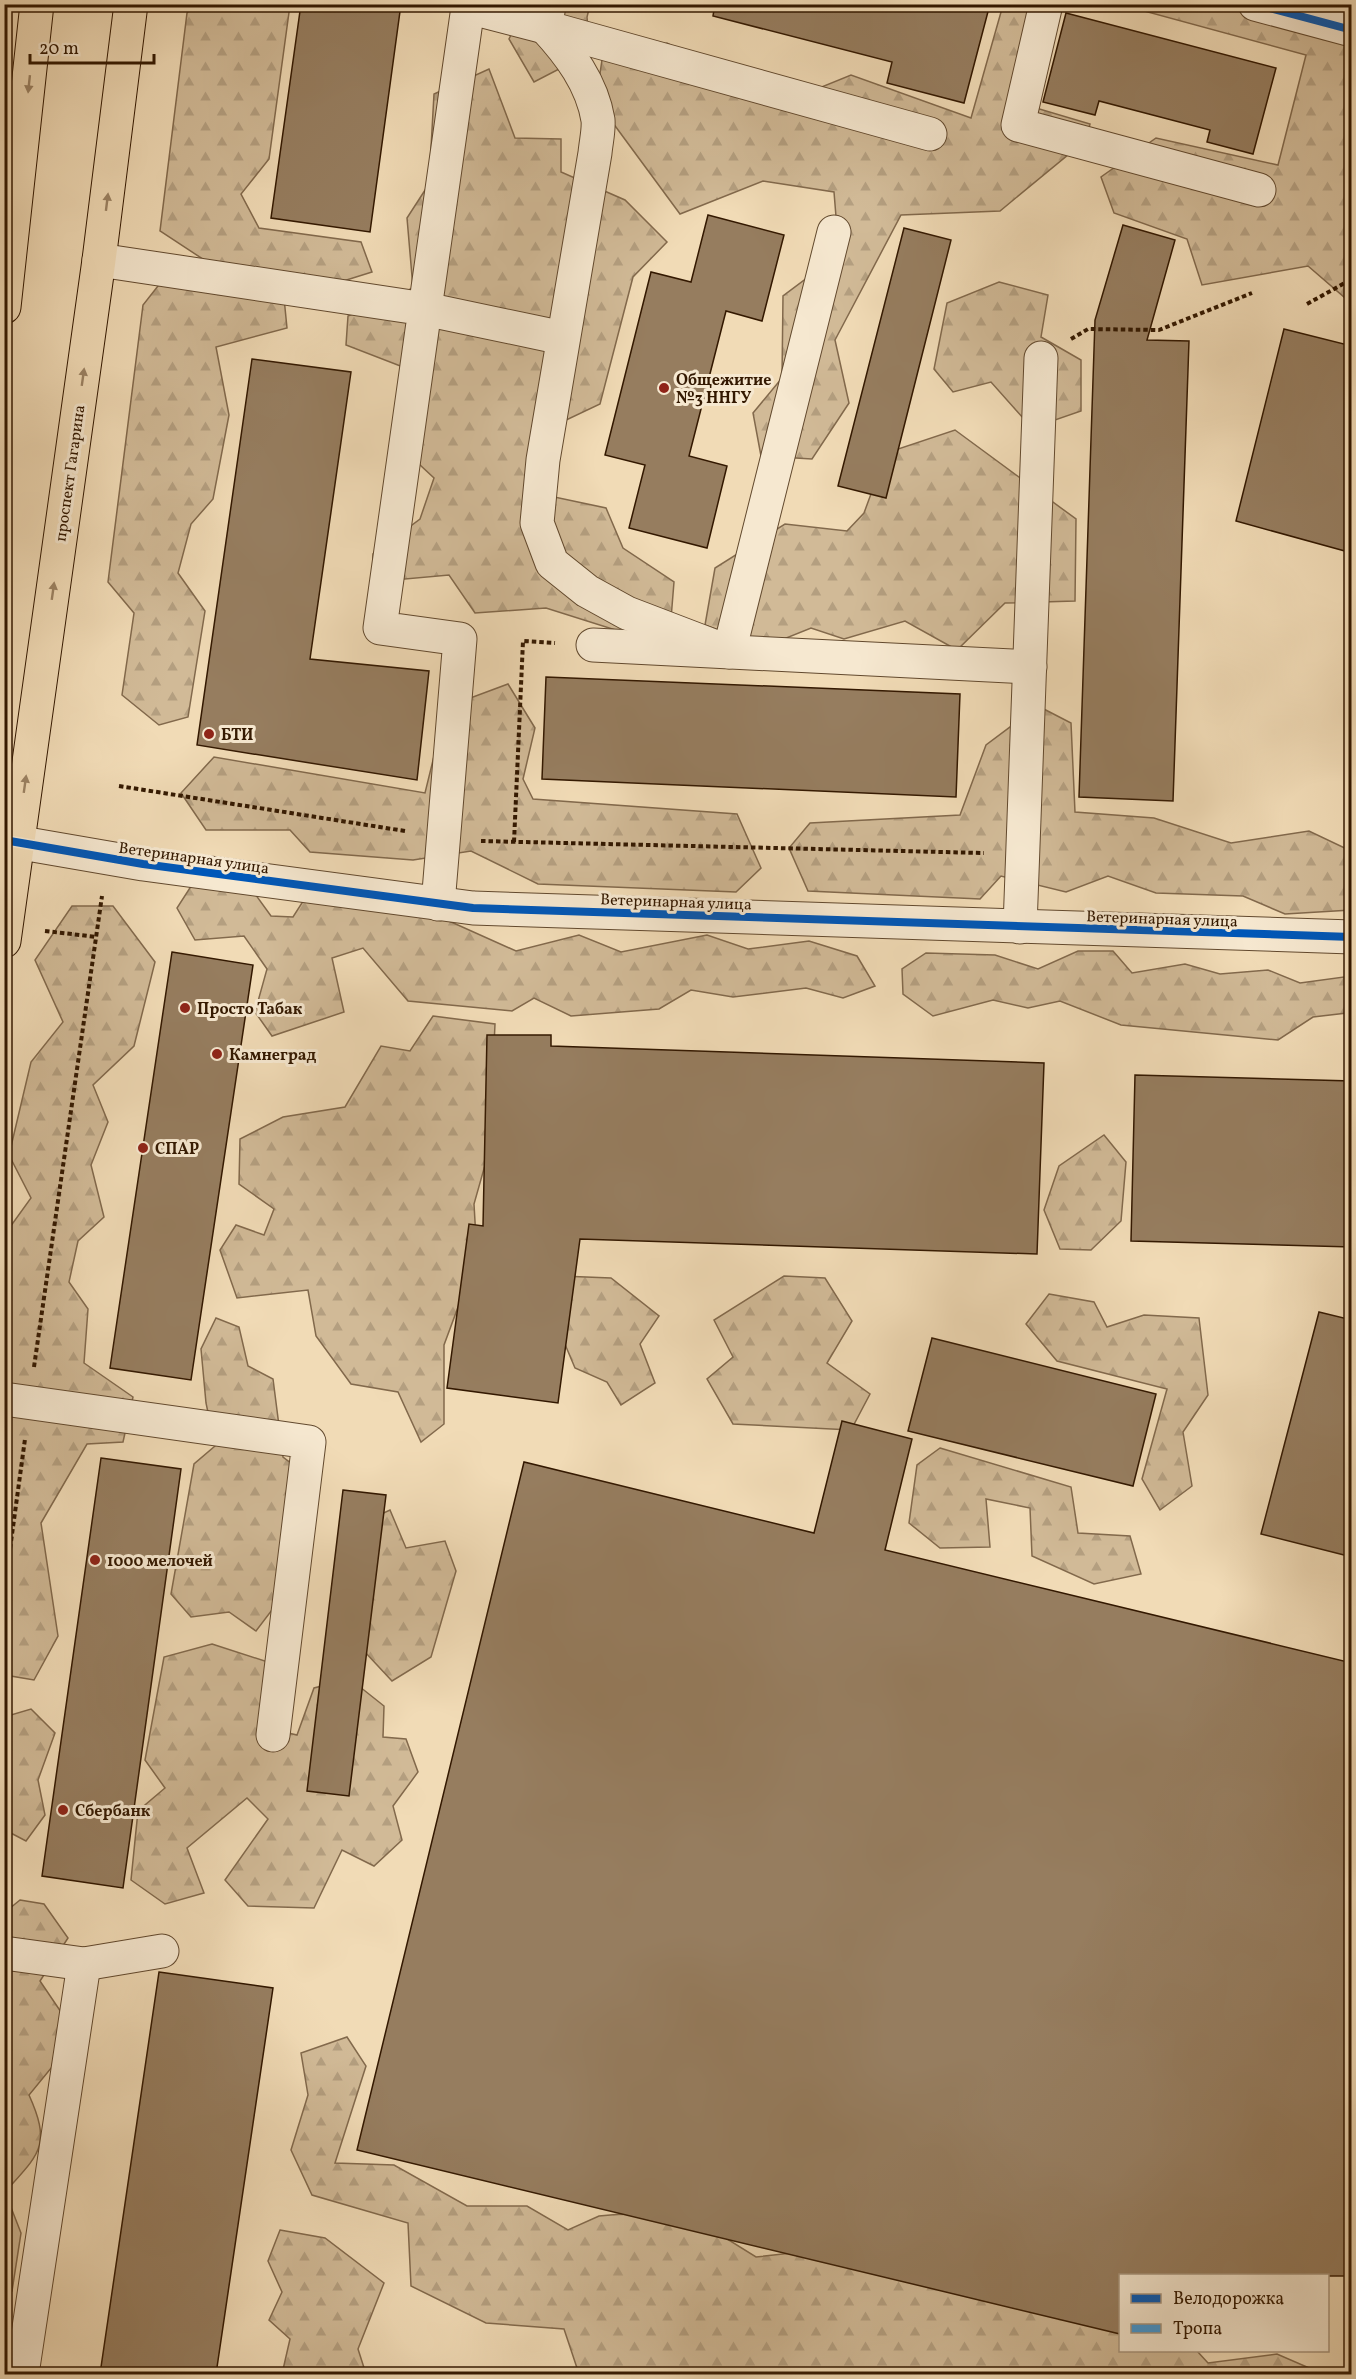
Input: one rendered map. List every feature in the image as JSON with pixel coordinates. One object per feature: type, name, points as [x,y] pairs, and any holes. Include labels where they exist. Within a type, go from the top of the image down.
[{"type":"main road","points":[[6,289],[37,4]]},
{"type":"main road","name":"проспект Гагарина","points":[[4,941],[11,841],[99,260],[131,4]]},
{"type":"street","points":[[1046,4],[1018,125],[1258,190]]},
{"type":"street","points":[[1255,4],[1352,30]]},
{"type":"street","points":[[438,904],[460,639],[380,628],[468,7],[547,16],[930,134]]},
{"type":"street","points":[[547,16],[589,89],[598,121],[595,153],[543,460],[537,523],[552,563],[587,591],[627,613],[729,652]]},
{"type":"street","points":[[729,652],[834,232]]},
{"type":"street","points":[[99,260],[425,309],[563,338]]},
{"type":"street","points":[[1020,927],[1041,358]]},
{"type":"street","points":[[593,645],[1030,667]]},
{"type":"street","name":"Ветеринарная улица","points":[[11,841],[108,858],[473,908],[1352,937]]},
{"type":"street","points":[[17,1401],[309,1442],[273,1735]]},
{"type":"street","points":[[4,1953],[84,1964],[162,1951]]},
{"type":"street","points":[[22,2374],[84,1964]]},
{"type":"path","points":[[1307,304],[1352,279]]},
{"type":"path","points":[[1041,358],[1088,329],[1160,330],[1252,293]]},
{"type":"path","points":[[514,842],[523,640],[593,645]]},
{"type":"path","points":[[119,786],[444,836],[514,842],[1023,854]]},
{"type":"path","points":[[4,1593],[17,1401],[97,937],[108,858]]},
{"type":"path","points":[[45,931],[97,937]]},
{"type":"green space","points":[[1059,4],[1036,108],[1090,124],[1086,140],[1000,211],[901,215],[835,340],[849,403],[812,459],[761,456],[753,413],[782,378],[783,296],[839,254],[834,192],[763,181],[680,214],[596,100],[602,60],[667,43],[780,104],[851,75],[971,118],[1003,5]]},
{"type":"green space","points":[[193,5],[290,5],[269,159],[241,194],[259,228],[361,242],[372,272],[337,283],[215,267],[160,231],[187,13]]},
{"type":"green space","points":[[526,5],[590,5],[587,17],[590,53],[534,82],[509,39]]},
{"type":"green space","points":[[1133,5],[1303,5],[1351,18],[1351,303],[1308,266],[1202,285],[1187,239],[1114,213],[1101,177],[1156,138],[1278,165],[1306,55],[1133,8]]},
{"type":"green space","points":[[489,69],[515,138],[561,139],[561,172],[625,200],[667,242],[633,277],[600,404],[545,430],[540,494],[606,508],[623,548],[674,582],[670,631],[625,633],[546,608],[475,613],[449,575],[372,582],[373,554],[420,519],[434,478],[392,439],[403,367],[346,345],[348,316],[413,288],[407,218],[429,184],[434,94]]},
{"type":"green space","points":[[165,277],[284,298],[287,328],[216,347],[229,415],[213,499],[191,524],[178,573],[205,611],[188,717],[159,725],[122,695],[134,613],[108,582],[143,305]]},
{"type":"green space","points":[[999,282],[1048,295],[1041,337],[1081,360],[1081,411],[1032,428],[991,382],[953,392],[934,369],[947,303]]},
{"type":"green space","points":[[955,430],[1076,519],[1075,601],[1005,603],[957,650],[905,621],[844,639],[811,628],[764,647],[705,625],[715,568],[785,524],[847,531],[864,513],[886,453]]},
{"type":"green space","points":[[508,684],[535,728],[523,779],[533,799],[737,814],[761,868],[736,892],[538,884],[471,851],[413,860],[310,852],[290,830],[206,830],[181,793],[214,757],[425,793],[446,707]]},
{"type":"green space","points":[[1038,706],[1071,723],[1075,812],[1154,818],[1231,843],[1309,831],[1351,851],[1351,910],[1285,914],[1243,896],[1156,893],[1108,876],[1066,892],[1001,876],[980,899],[808,891],[789,848],[810,823],[960,815],[986,745]]},
{"type":"green space","points":[[195,880],[250,887],[271,916],[293,917],[307,895],[429,912],[516,951],[579,935],[621,952],[707,935],[748,949],[809,941],[857,956],[875,986],[843,998],[806,988],[733,997],[691,990],[659,1009],[571,1016],[534,998],[512,1011],[408,1001],[363,948],[332,958],[344,1012],[272,1036],[255,1012],[267,969],[244,936],[195,940],[177,908]]},
{"type":"green space","points":[[72,906],[113,906],[155,962],[134,1046],[93,1085],[108,1122],[91,1165],[104,1217],[78,1241],[69,1282],[88,1309],[84,1363],[133,1397],[123,1442],[87,1444],[41,1523],[58,1636],[34,1680],[5,1675],[4,1411],[10,1409],[11,1367],[4,1352],[5,1234],[31,1198],[9,1155],[31,1062],[63,1022],[35,960]]},
{"type":"green space","points":[[1078,951],[1113,951],[1132,973],[1185,964],[1220,974],[1268,970],[1300,983],[1351,976],[1351,1009],[1347,1013],[1313,1017],[1278,1040],[1121,1025],[1060,1001],[1028,1008],[993,1000],[933,1016],[903,994],[902,969],[926,953],[995,955],[1038,969]]},
{"type":"green space","points":[[433,1016],[495,1024],[489,1151],[474,1204],[477,1256],[444,1345],[444,1424],[421,1442],[398,1392],[351,1384],[316,1336],[308,1290],[237,1298],[220,1250],[236,1225],[264,1235],[274,1209],[239,1184],[240,1139],[283,1117],[345,1107],[381,1046],[410,1051]]},
{"type":"green space","points":[[1104,1135],[1126,1162],[1121,1221],[1091,1250],[1060,1249],[1044,1210],[1059,1166]]},
{"type":"green space","points":[[561,1276],[611,1278],[659,1316],[640,1344],[655,1383],[621,1405],[607,1382],[575,1368],[548,1304]]},
{"type":"green space","points":[[784,1276],[825,1278],[852,1321],[827,1363],[870,1394],[851,1430],[733,1424],[707,1379],[733,1357],[714,1320]]},
{"type":"green space","points":[[1049,1294],[1094,1302],[1107,1327],[1144,1315],[1199,1318],[1208,1395],[1183,1432],[1192,1486],[1160,1510],[1142,1479],[1167,1389],[1057,1361],[1026,1324]]},
{"type":"green space","points":[[216,1318],[239,1327],[248,1366],[273,1379],[283,1457],[316,1482],[310,1560],[256,1631],[229,1612],[191,1617],[171,1594],[194,1464],[215,1446],[206,1403],[201,1349]]},
{"type":"green space","points":[[940,1448],[1071,1487],[1078,1533],[1130,1536],[1141,1574],[1094,1584],[1032,1556],[1030,1508],[986,1499],[990,1547],[940,1548],[909,1523],[917,1465]]},
{"type":"green space","points":[[390,1510],[406,1548],[445,1541],[456,1571],[431,1657],[392,1681],[350,1636],[364,1522]]},
{"type":"green space","points":[[212,1644],[271,1663],[263,1727],[297,1735],[314,1688],[350,1679],[384,1706],[383,1737],[406,1739],[418,1772],[393,1806],[402,1840],[374,1866],[342,1850],[314,1908],[248,1906],[225,1880],[268,1819],[247,1798],[187,1848],[204,1893],[165,1904],[131,1880],[138,1811],[165,1788],[145,1760],[164,1657]]},
{"type":"green space","points":[[31,1709],[55,1733],[38,1780],[45,1815],[26,1841],[5,1830],[4,1717]]},
{"type":"green space","points":[[20,1900],[44,1904],[68,1938],[40,1981],[61,2012],[52,2067],[29,2095],[40,2126],[38,2148],[34,2158],[5,2192],[21,2233],[12,2291],[5,2301],[4,1913]]},
{"type":"green space","points":[[347,2037],[366,2066],[335,2163],[394,2165],[467,2206],[527,2206],[568,2230],[599,2216],[679,2209],[756,2257],[848,2247],[1119,2311],[1119,2352],[1198,2352],[1208,2363],[1277,2354],[1323,2374],[756,2374],[719,2368],[705,2374],[579,2374],[564,2329],[486,2323],[411,2286],[408,2223],[312,2195],[291,2150],[308,2095],[301,2053]]},
{"type":"green space","points":[[280,2230],[325,2238],[384,2283],[358,2349],[366,2374],[282,2374],[290,2339],[269,2320],[282,2292],[268,2261]]},
{"type":"building","points":[[301,4],[401,4],[370,232],[271,218]]},
{"type":"building","points":[[715,4],[990,4],[964,103],[887,83],[892,62],[713,16]]},
{"type":"building","points":[[1066,13],[1276,68],[1253,154],[1207,142],[1210,130],[1099,101],[1095,115],[1043,102]]},
{"type":"building","name":"Общежитие №3 ННГУ","points":[[708,215],[784,235],[762,321],[726,311],[689,456],[727,466],[707,548],[629,528],[645,465],[605,455],[651,272],[691,282]]},
{"type":"building","points":[[1123,225],[1175,240],[1147,340],[1189,341],[1173,801],[1079,797],[1095,320]]},
{"type":"building","points":[[904,228],[951,240],[886,498],[838,486]]},
{"type":"building","points":[[1284,329],[1352,346],[1352,553],[1236,521]]},
{"type":"building","points":[[252,359],[351,372],[310,659],[429,671],[417,780],[197,745]]},
{"type":"building","points":[[546,677],[960,694],[956,797],[542,779]]},
{"type":"building","points":[[172,952],[253,965],[191,1380],[110,1368]]},
{"type":"building","points":[[487,1035],[551,1035],[551,1046],[1044,1063],[1037,1254],[580,1239],[558,1403],[447,1388],[469,1224],[483,1226]]},
{"type":"building","points":[[1135,1075],[1352,1081],[1352,1247],[1131,1241]]},
{"type":"building","points":[[1319,1312],[1352,1320],[1352,1557],[1261,1534]]},
{"type":"building","points":[[932,1338],[1156,1394],[1133,1486],[908,1431]]},
{"type":"building","points":[[842,1421],[912,1439],[885,1550],[1352,1663],[1352,2276],[1329,2276],[1329,2274],[1119,2274],[1119,2334],[357,2150],[524,1462],[814,1533]]},
{"type":"building","points":[[101,1458],[181,1469],[123,1888],[42,1876]]},
{"type":"building","points":[[343,1490],[386,1495],[349,1796],[307,1791]]},
{"type":"building","points":[[159,1972],[273,1988],[216,2374],[100,2374]]},
{"type":"cycle path","points":[[1255,4],[1352,30]]},
{"type":"cycle path","points":[[4,840],[143,864],[473,908],[1352,937]]},
{"type":"place","name":"Общежитие №3 ННГУ","points":[[664,388]]},
{"type":"place","name":"БТИ","points":[[209,734]]},
{"type":"place","name":"Просто Табак","points":[[185,1008]]},
{"type":"place","name":"Камнеград","points":[[217,1054]]},
{"type":"place","name":"СПАР","points":[[143,1148]]},
{"type":"place","name":"1000 мелочей","points":[[95,1560]]},
{"type":"place","name":"Сбербанк","points":[[63,1810]]}]
